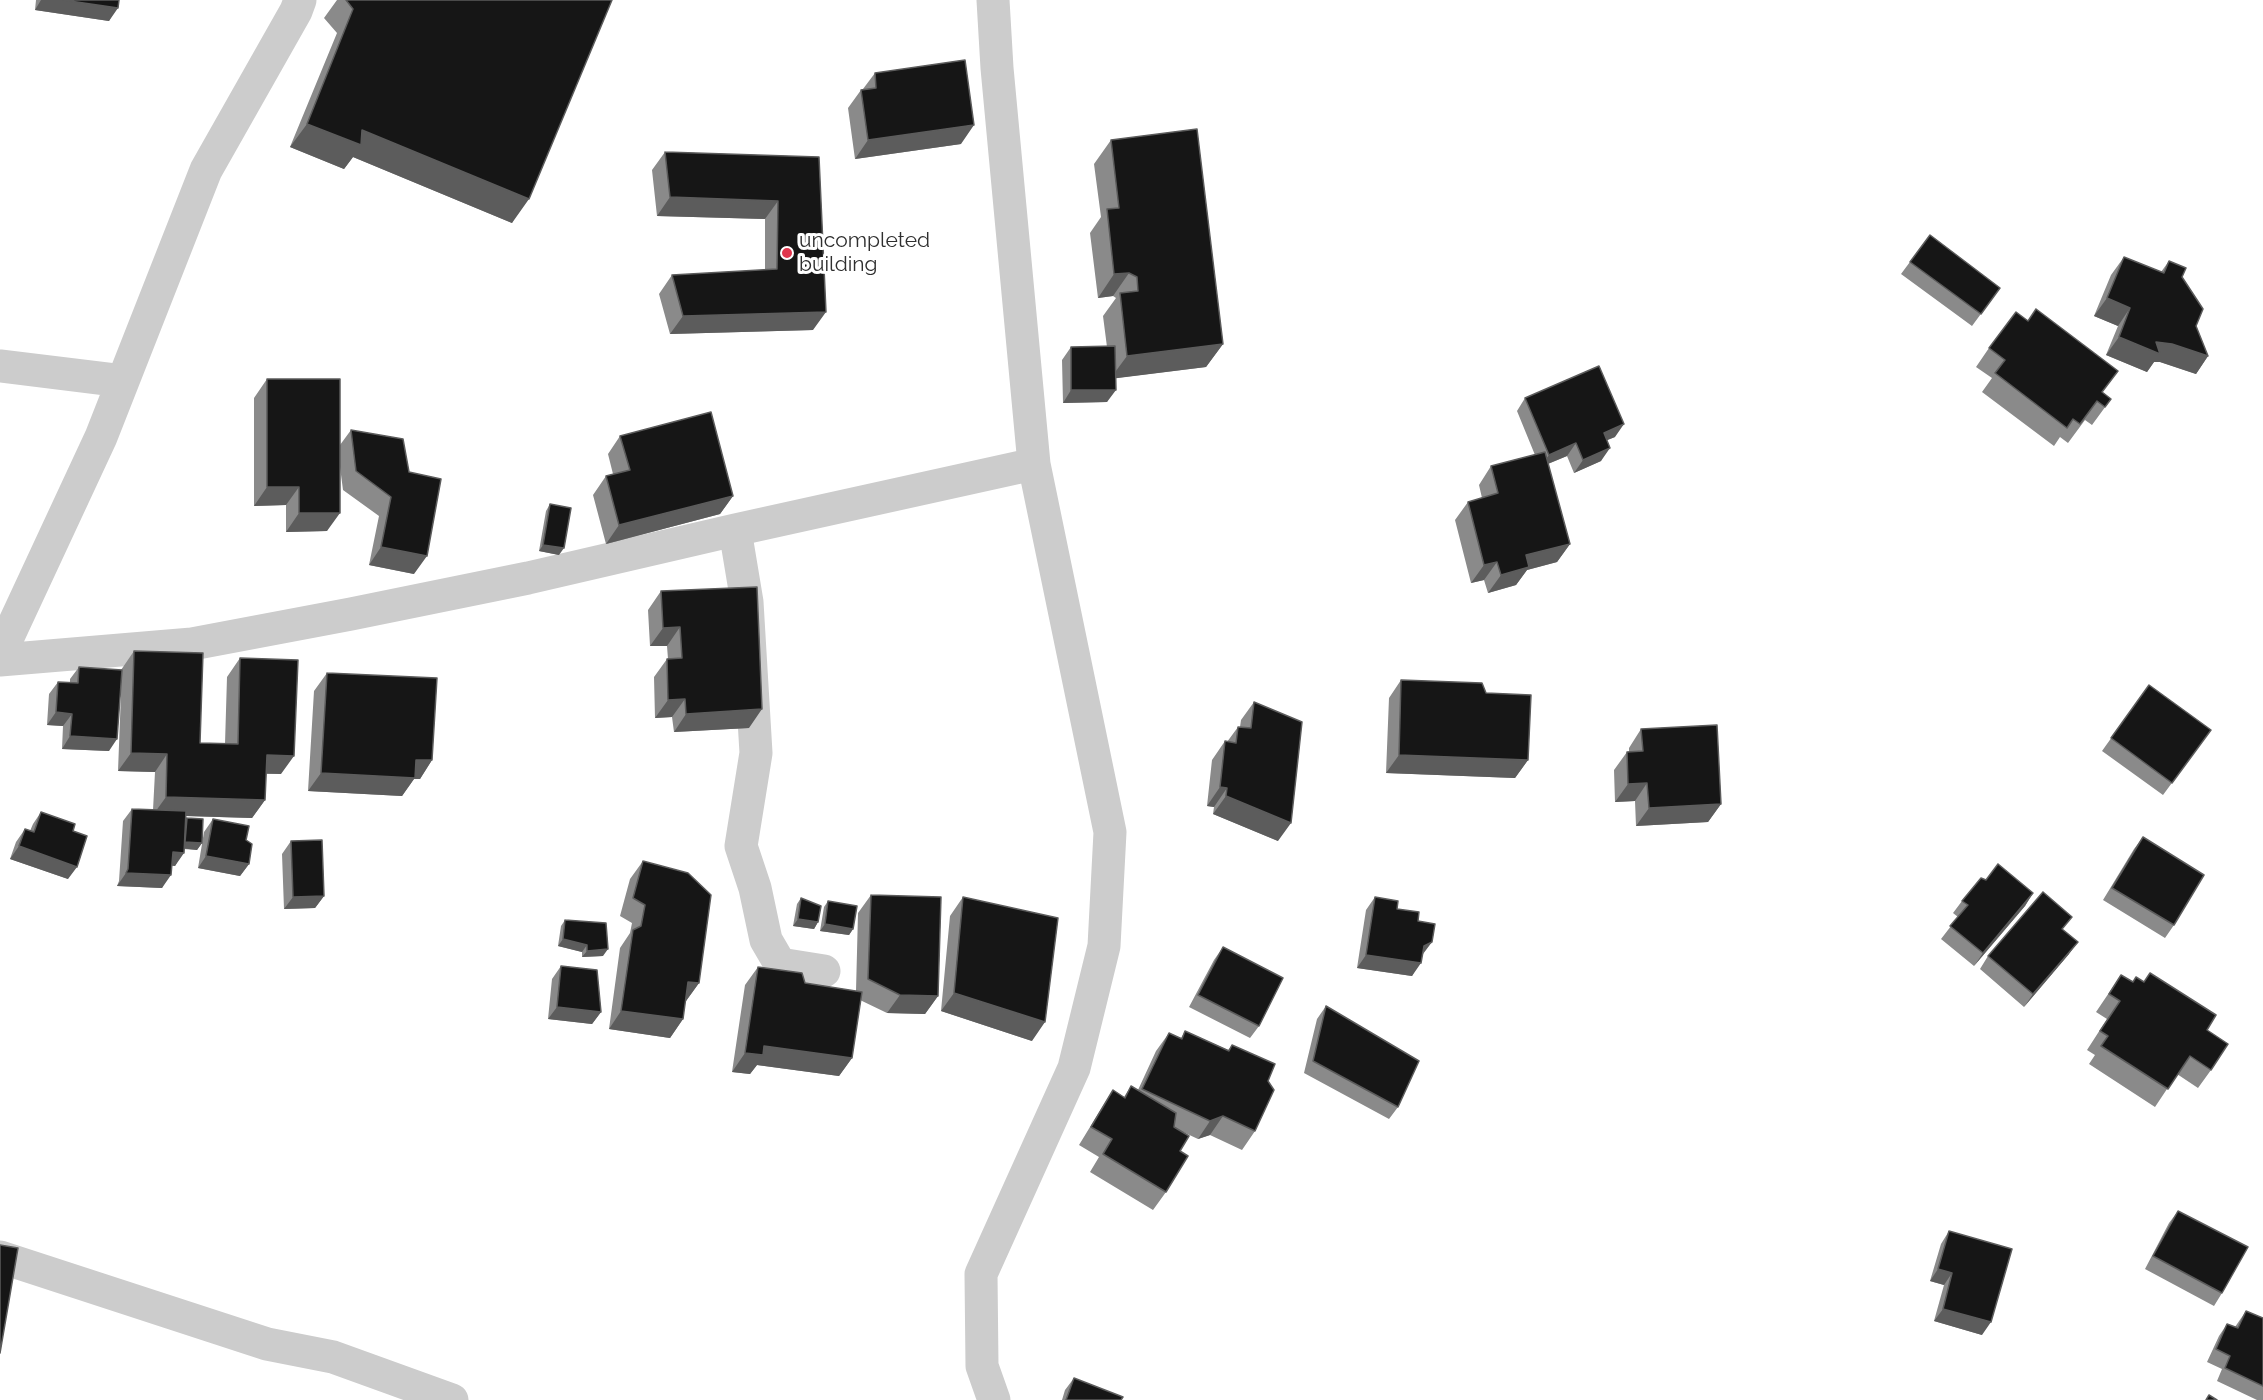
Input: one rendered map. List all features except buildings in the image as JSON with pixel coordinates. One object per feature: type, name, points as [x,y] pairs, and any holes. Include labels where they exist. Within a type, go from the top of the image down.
[{"type":"street","points":[[0,654],[101,437],[206,170],[296,11],[300,0]]},
{"type":"street","points":[[993,0],[997,68],[1034,464],[1110,832],[1104,946],[1074,1068],[981,1274],[982,1366],[994,1400]]},
{"type":"street","points":[[0,366],[123,381]]},
{"type":"street","points":[[0,660],[192,644],[528,578],[1034,464]]},
{"type":"street","points":[[735,530],[747,602],[756,753],[741,846],[755,888],[766,940],[780,964],[824,970]]},
{"type":"street","points":[[0,1257],[267,1344],[333,1357],[452,1400]]},
{"type":"place","name":"uncompleted building","points":[[787,253]]}]
